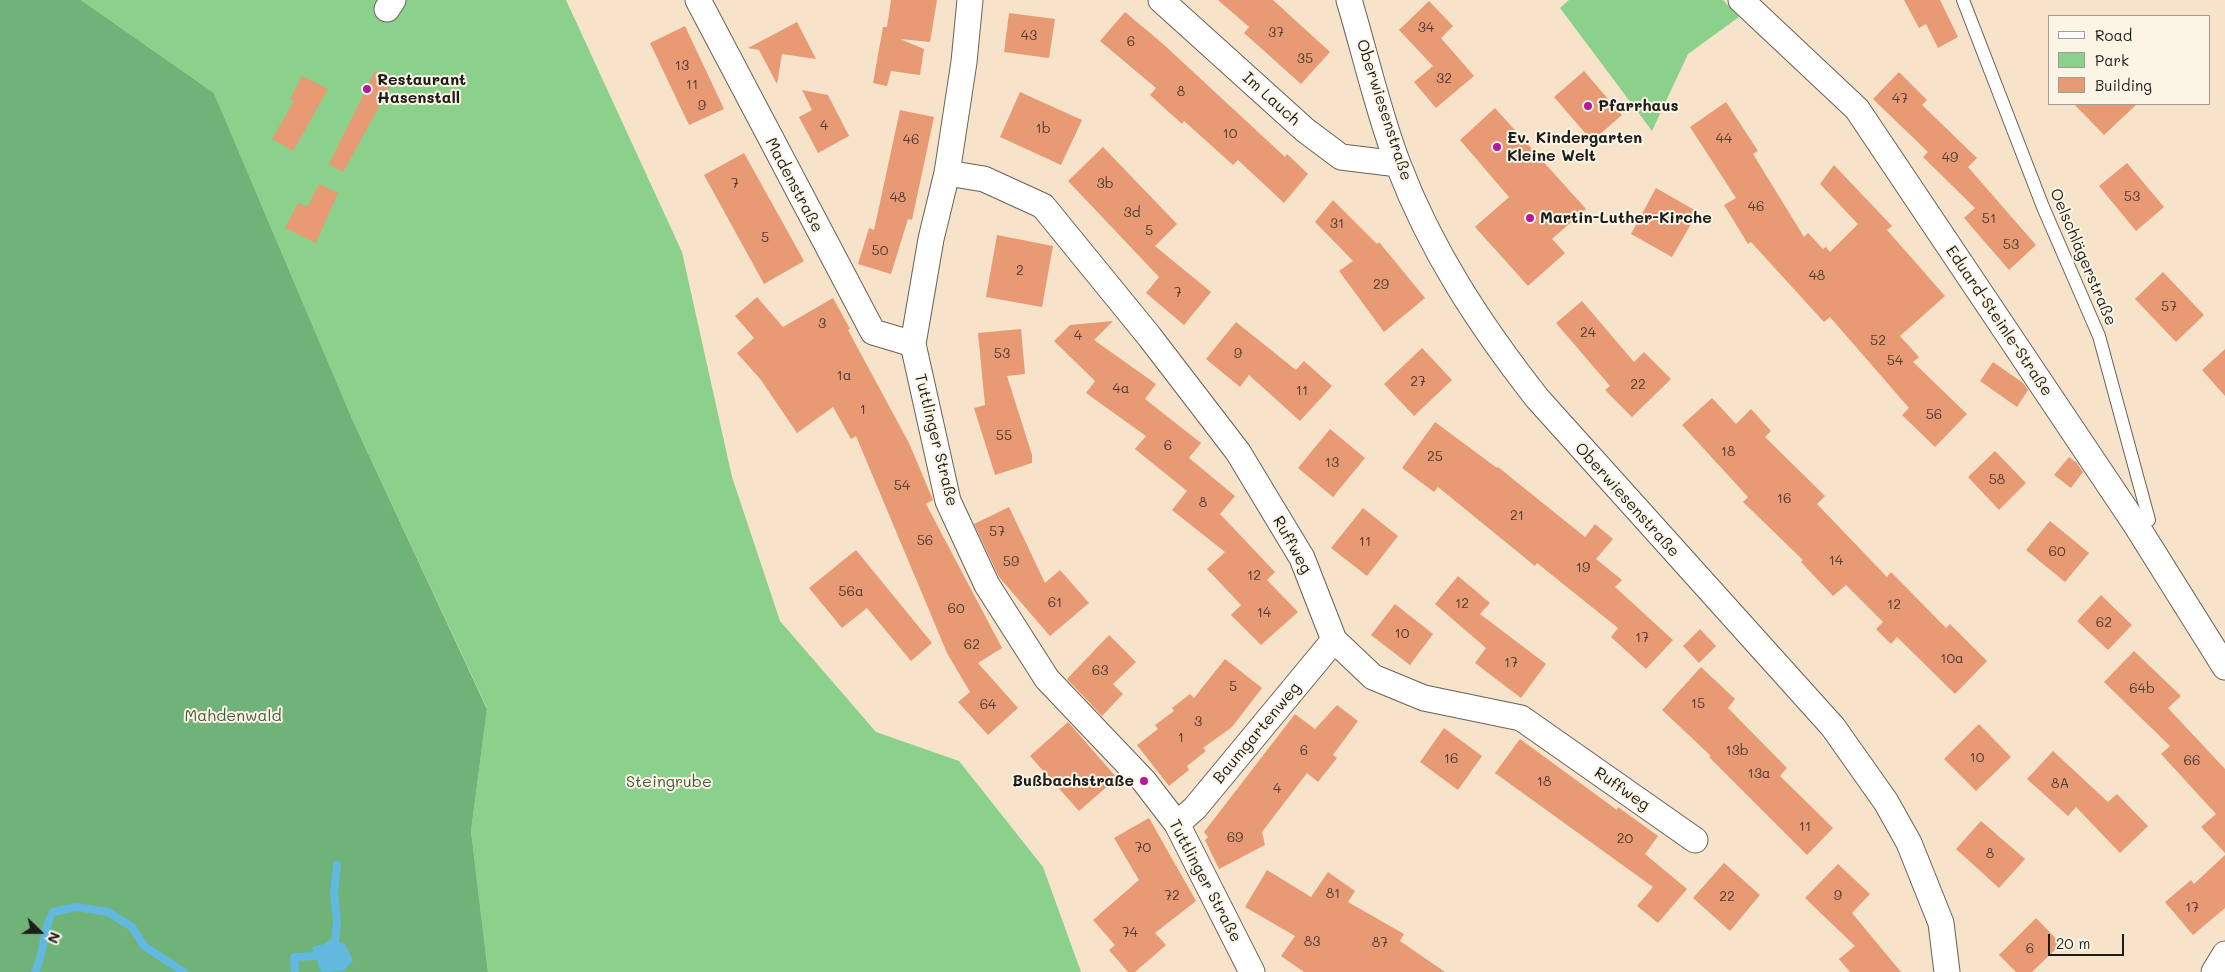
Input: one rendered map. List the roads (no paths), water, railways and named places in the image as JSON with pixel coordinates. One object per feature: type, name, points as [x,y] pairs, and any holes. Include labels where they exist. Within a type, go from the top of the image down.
[{"type":"street","name":"Madenstraße","points":[[698,0],[873,332],[913,344]]},
{"type":"street","name":"Tuttlinger Straße","points":[[970,0],[964,62],[947,173],[931,240],[913,344],[948,501],[987,585],[1047,679],[1144,781],[1177,824],[1252,972]]},
{"type":"street","name":"Im Lauch","points":[[1161,0],[1305,130],[1341,157],[1398,164]]},
{"type":"street","name":"Oberwiesenstraße","points":[[1348,0],[1398,164],[1444,266],[1498,348],[1550,413],[1833,728],[1886,802],[1909,843],[1941,924],[1947,972]]},
{"type":"street","name":"Eduard-Steinle-Straße","points":[[1741,0],[1857,108],[2136,525],[2225,667]]},
{"type":"street","name":"Ruffweg","points":[[947,173],[984,179],[1042,206],[1049,213],[1150,336],[1238,452],[1302,558],[1334,640],[1373,677],[1424,698],[1521,718],[1695,840]]},
{"type":"street","name":"Baumgartenweg","points":[[1177,824],[1195,808],[1334,640]]},
{"type":"street","points":[[2214,972],[2225,954]]},
{"type":"lane","name":"Oelschlägerstraße","points":[[1963,0],[2043,207],[2099,336],[2150,520],[2136,525]]},
{"type":"water","points":[[335,941],[345,944],[353,961],[343,971],[321,972],[312,947]]},
{"type":"waterway","points":[[295,972],[294,957],[315,956],[335,941],[337,921],[334,893],[337,865]]},
{"type":"waterway","points":[[35,972],[49,919],[53,912],[76,907],[108,912],[132,927],[144,946],[184,972]]},
{"type":"place","name":"Restaurant Hasenstall","points":[[367,89]]},
{"type":"place","name":"Pfarrhaus","points":[[1588,106]]},
{"type":"place","name":"Ev. Kindergarten Kleine Welt","points":[[1497,147]]},
{"type":"place","name":"Martin-Luther-Kirche","points":[[1530,218]]},
{"type":"place","name":"Bußbachstraße","points":[[1144,781]]},
{"type":"park label","name":"Mahdenwald","points":[[233,716]]},
{"type":"park label","name":"Steingrube","points":[[669,782]]}]
